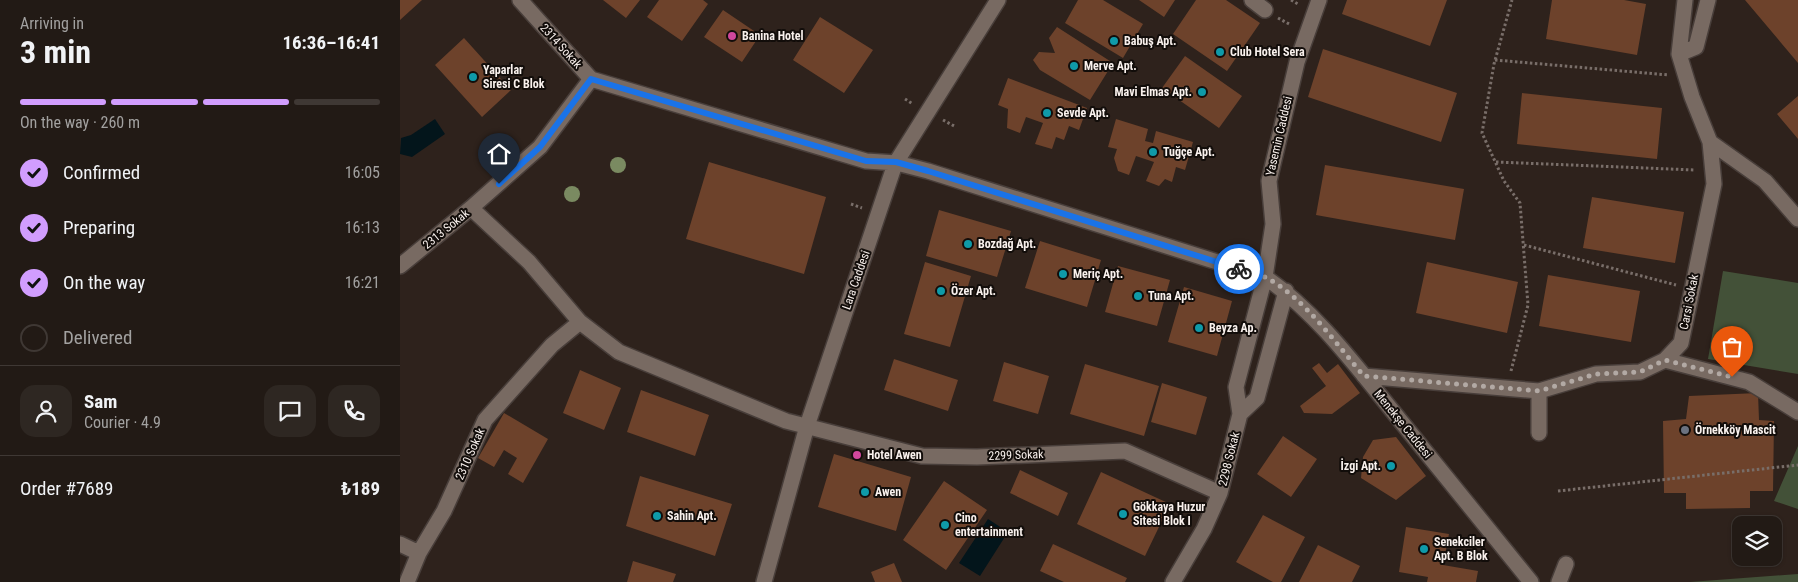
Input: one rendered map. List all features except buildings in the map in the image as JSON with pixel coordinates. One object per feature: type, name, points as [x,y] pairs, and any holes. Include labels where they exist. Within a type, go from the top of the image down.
[{"type":"street","name":"Lara Caddesi","points":[[764,582],[807,426],[896,162],[998,0]]},
{"type":"street","points":[[1252,0],[1265,10]]},
{"type":"street","name":"Yasemin Caddesi","points":[[1265,277],[1272,224],[1269,181],[1297,62],[1320,0]]},
{"type":"street","points":[[1686,0],[1680,54],[1696,47],[1708,0]]},
{"type":"street","name":"2314 Sokak","points":[[527,3],[591,79],[866,161],[896,162],[1265,277]]},
{"type":"street","name":"Carsi Sokak","points":[[1364,376],[1539,391],[1596,374],[1640,372],[1665,360],[1681,343],[1714,184],[1710,142],[1686,77],[1680,54]]},
{"type":"street","name":"2313 Sokak","points":[[400,266],[471,208],[540,147],[591,79]]},
{"type":"street","points":[[1710,142],[1765,181],[1798,219]]},
{"type":"street","points":[[471,208],[529,262],[580,322],[619,352],[786,421],[807,426]]},
{"type":"street","name":"Menekşe Caddesi","points":[[1265,277],[1286,292],[1312,316],[1364,376],[1531,582]]},
{"type":"street","name":"2298 Sokak","points":[[1173,582],[1204,529],[1220,493],[1240,414],[1236,387],[1265,277]]},
{"type":"street","points":[[1240,414],[1257,398],[1286,292]]},
{"type":"street","name":"2310 Sokak","points":[[407,582],[419,553],[444,511],[486,420],[552,345],[580,322]]},
{"type":"street","points":[[1665,360],[1749,382],[1798,412]]},
{"type":"street","points":[[1539,391],[1539,433]]},
{"type":"street","name":"2299 Sokak","points":[[807,426],[922,456],[977,457],[1125,451],[1220,493]]},
{"type":"street","points":[[400,544],[419,553]]},
{"type":"street","points":[[1559,582],[1566,564]]},
{"type":"path","points":[[1291,0],[1298,4]]},
{"type":"path","points":[[1508,387],[1528,305],[1520,203],[1504,181],[1482,133],[1495,60],[1512,0]]},
{"type":"path","points":[[1495,60],[1686,77]]},
{"type":"path","points":[[1496,162],[1713,171]]},
{"type":"path","points":[[1524,245],[1692,289]]},
{"type":"path","points":[[1558,491],[1798,465]]},
{"type":"green space","points":[[1723,271],[1798,283],[1798,374],[1708,359]]},
{"type":"green space","points":[[1798,446],[1798,509],[1774,501]]},
{"type":"green space","points":[[1798,574],[1798,582],[1690,582]]},
{"type":"shaded area","points":[[435,119],[445,134],[412,157],[400,154],[401,138],[411,135]]},
{"type":"shaded area","points":[[988,519],[1008,532],[980,576],[959,563]]},
{"type":"way so far","points":[[1239,269],[1265,277],[1286,292],[1312,316],[1364,376],[1539,391],[1596,374],[1640,372],[1665,360],[1732,377]]},
{"type":"place","name":"Banina Hotel","points":[[732,36]]},
{"type":"place","name":"Babuş Apt.","points":[[1114,41]]},
{"type":"place","name":"Club Hotel Sera","points":[[1220,52]]},
{"type":"place","name":"Merve Apt.","points":[[1074,66]]},
{"type":"place","name":"Yaparlar Siresi C Blok","points":[[473,77]]},
{"type":"place","name":"Mavi Elmas Apt.","points":[[1202,92]]},
{"type":"place","name":"Sevde Apt.","points":[[1047,113]]},
{"type":"place","name":"Tuğçe Apt.","points":[[1153,152]]},
{"type":"place","name":"Bozdağ Apt.","points":[[968,244]]},
{"type":"place","name":"Meriç Apt.","points":[[1063,274]]},
{"type":"place","name":"Özer Apt.","points":[[941,291]]},
{"type":"place","name":"Tuna Apt.","points":[[1138,296]]},
{"type":"place","name":"Beyza Ap.","points":[[1199,328]]},
{"type":"place","name":"Örnekköy Mascit","points":[[1685,430]]},
{"type":"place","name":"Hotel Awen","points":[[857,455]]},
{"type":"place","name":"İzgi Apt.","points":[[1391,466]]},
{"type":"place","name":"Awen","points":[[865,492]]},
{"type":"place","name":"Gökkaya Huzur Sitesi Blok I","points":[[1123,514]]},
{"type":"place","name":"Sahin Apt.","points":[[657,516]]},
{"type":"place","name":"Cino entertainment","points":[[945,525]]},
{"type":"place","name":"Senekciler Apt. B Blok","points":[[1424,549]]},
{"type":"route","points":[[499,184],[540,147],[591,79],[866,161],[896,162],[928,171],[1239,269]]}]
